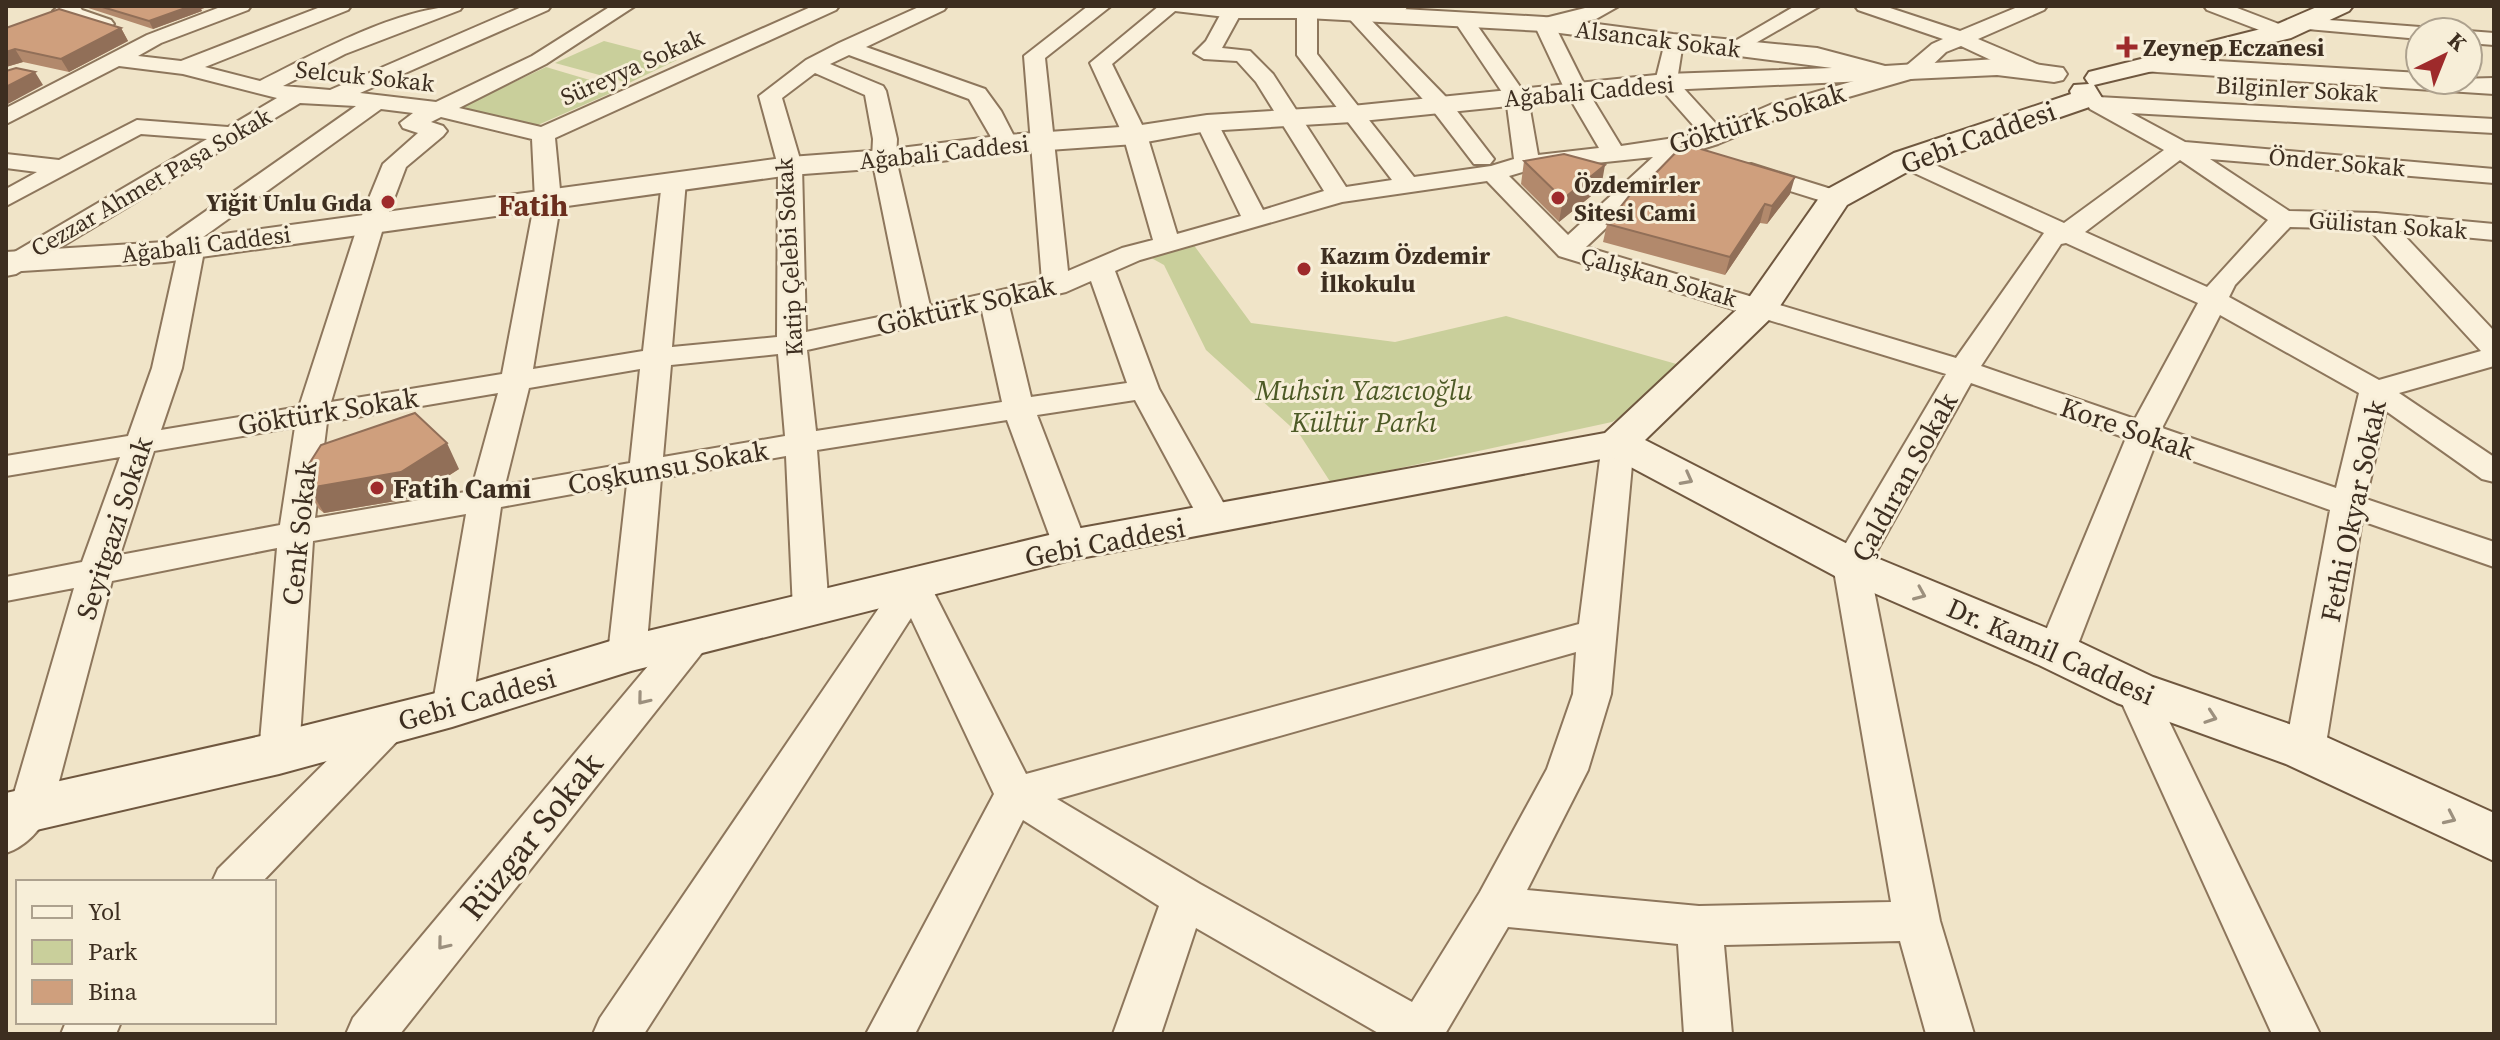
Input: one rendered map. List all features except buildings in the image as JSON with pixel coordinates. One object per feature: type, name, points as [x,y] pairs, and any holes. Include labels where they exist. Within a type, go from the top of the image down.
[{"type":"main road","name":"Gebi Caddesi","points":[[14,819],[452,708],[627,654],[1070,545],[1618,443],[1761,307],[1835,198],[1905,160],[2076,86],[2292,28],[2340,6]]},
{"type":"main road","name":"Dr. Kamil Caddesi","points":[[1618,443],[1851,565],[2056,652],[2135,690],[2305,750],[2494,838]]},
{"type":"street","points":[[191,6],[220,15]]},
{"type":"street","points":[[6,117],[154,39],[241,6]]},
{"type":"street","points":[[183,68],[341,6]]},
{"type":"street","name":"Cezzar Ahmet Paşa Sokak","points":[[260,89],[338,50],[453,6]]},
{"type":"street","points":[[333,97],[541,6]]},
{"type":"street","points":[[436,109],[539,60],[625,6]]},
{"type":"street","name":"Süreyya Sokak","points":[[543,135],[829,6]]},
{"type":"street","name":"Katip Çelebi Sokak","points":[[811,610],[792,344],[790,166],[770,96],[813,64],[934,6]]},
{"type":"street","points":[[1056,286],[1034,56],[1101,6]]},
{"type":"street","points":[[1167,243],[1135,135],[1101,63],[1171,6]]},
{"type":"street","name":"Alsancak Sokak","points":[[1184,6],[1544,24],[1673,42],[1817,56],[1911,72]]},
{"type":"street","points":[[1354,13],[1398,6]]},
{"type":"street","points":[[1609,6],[1589,15],[1544,24],[1576,90],[1614,153]]},
{"type":"street","points":[[1733,48],[1810,6]]},
{"type":"street","points":[[1865,6],[1960,38],[2076,86],[2180,149],[2283,219],[2223,282],[2143,434],[2056,652]]},
{"type":"street","points":[[1911,72],[1939,48],[2037,6]]},
{"type":"street","points":[[2214,6],[2292,28],[2404,32]]},
{"type":"street","points":[[1235,9],[1214,44],[1204,53],[1243,55],[1265,79],[1339,195]]},
{"type":"street","points":[[1307,11],[1307,55],[1408,185]]},
{"type":"street","points":[[61,13],[154,39]]},
{"type":"street","name":"Çalışkan Sokak","points":[[1354,13],[1439,103],[1487,166],[1568,250],[1761,307]]},
{"type":"street","points":[[1465,22],[1517,98],[1527,163]]},
{"type":"street","points":[[409,24],[470,37],[539,60]]},
{"type":"street","points":[[1673,42],[1666,82],[1723,154]]},
{"type":"street","points":[[846,47],[977,94],[990,111],[1006,144]]},
{"type":"street","name":"Selcuk Sokak","points":[[117,59],[183,68],[296,96],[333,97],[436,109],[543,135]]},
{"type":"street","points":[[813,64],[875,91],[885,139],[884,159],[918,317]]},
{"type":"street","points":[[2151,65],[2494,86]]},
{"type":"street","name":"Ağabali Caddesi","points":[[9,264],[178,249],[371,225],[790,166],[884,159],[1006,144],[1135,135],[1207,123],[1352,114],[1666,82],[1997,67],[2076,86]]},
{"type":"street","name":"Göktürk Sokak","points":[[1723,154],[1778,110],[1911,72]]},
{"type":"street","points":[[44,76],[70,82]]},
{"type":"street","name":"Bilginler Sokak","points":[[2076,86],[2494,126]]},
{"type":"street","name":"Cezzar Ahmet Paşa Sokak","points":[[9,264],[296,96]]},
{"type":"street","points":[[178,249],[375,103]]},
{"type":"street","name":"Cenk Sokak","points":[[279,753],[296,533],[313,412],[371,225],[395,164],[435,131],[411,123],[436,109]]},
{"type":"street","points":[[1207,123],[1255,219]]},
{"type":"street","points":[[6,199],[137,127],[233,134]]},
{"type":"street","points":[[452,708],[485,500],[516,381],[548,200],[543,135]]},
{"type":"street","points":[[1568,250],[1677,147],[1723,154],[1835,198]]},
{"type":"street","name":"Göktürk Sokak","points":[[6,466],[313,412],[658,357],[792,344],[1056,286],[1167,243],[1209,234],[1339,195],[1408,185],[1487,166],[1677,147]]},
{"type":"street","name":"Önder Sokak","points":[[2180,149],[2494,176]]},
{"type":"street","name":"Çaldıran Sokak","points":[[1950,1034],[1917,921],[1851,565],[1963,370],[2052,239],[2067,233],[2145,172],[2180,149]]},
{"type":"street","points":[[1905,160],[2215,301],[2375,390],[2494,472]]},
{"type":"street","points":[[6,161],[62,168]]},
{"type":"street","points":[[627,654],[674,181]]},
{"type":"street","name":"Gülistan Sokak","points":[[2283,219],[2376,221],[2494,232]]},
{"type":"street","points":[[2376,221],[2494,348]]},
{"type":"street","name":"Seyitgazi Sokak","points":[[14,819],[167,368],[178,249]]},
{"type":"street","points":[[1100,267],[1144,389],[1216,520]]},
{"type":"street","points":[[994,301],[1018,407],[1070,545]]},
{"type":"street","name":"Kore Sokak","points":[[1761,307],[1963,370],[2494,555]]},
{"type":"street","name":"Fethi Okyar Sokak","points":[[2305,750],[2348,506],[2375,390],[2494,357]]},
{"type":"street","name":"Coşkunsu Sokak","points":[[6,589],[296,533],[801,443],[1144,389]]},
{"type":"street","points":[[913,586],[1015,794],[1184,898],[1419,1032],[1496,906],[1567,770],[1592,694],[1618,443]]},
{"type":"street","points":[[617,1034],[913,586]]},
{"type":"street","points":[[890,1034],[1015,794],[1596,633]]},
{"type":"street","name":"Rüzgar Sokak","points":[[370,1034],[692,639]]},
{"type":"street","points":[[2135,690],[2296,1034]]},
{"type":"street","points":[[236,880],[388,725]]},
{"type":"street","points":[[1137,1034],[1184,898]]},
{"type":"street","points":[[1496,906],[1699,926],[1917,921]]},
{"type":"street","points":[[1699,926],[1708,1034]]},
{"type":"green space","points":[[604,41],[677,60],[629,83],[555,63]]},
{"type":"green space","points":[[546,67],[620,89],[531,128],[455,110]]},
{"type":"green space","name":"Muhsin Yazıcıoğlu Kültür Parkı","points":[[1193,244],[1251,323],[1395,342],[1506,316],[1680,365],[1653,398],[1612,422],[1331,483],[1300,435],[1206,350],[1164,265],[1146,255]]},
{"type":"place","name":"Zeynep Eczanesi","points":[[2127,47]]},
{"type":"place","name":"Özdemirler Sitesi Cami","points":[[1558,198]]},
{"type":"place","name":"Yiğit Unlu Gıda","points":[[388,202]]},
{"type":"place","name":"Kazım Özdemir İlkokulu","points":[[1304,269]]},
{"type":"place","name":"Fatih Cami","points":[[377,488]]},
{"type":"district","name":"Fatih","points":[[533,205]]}]
